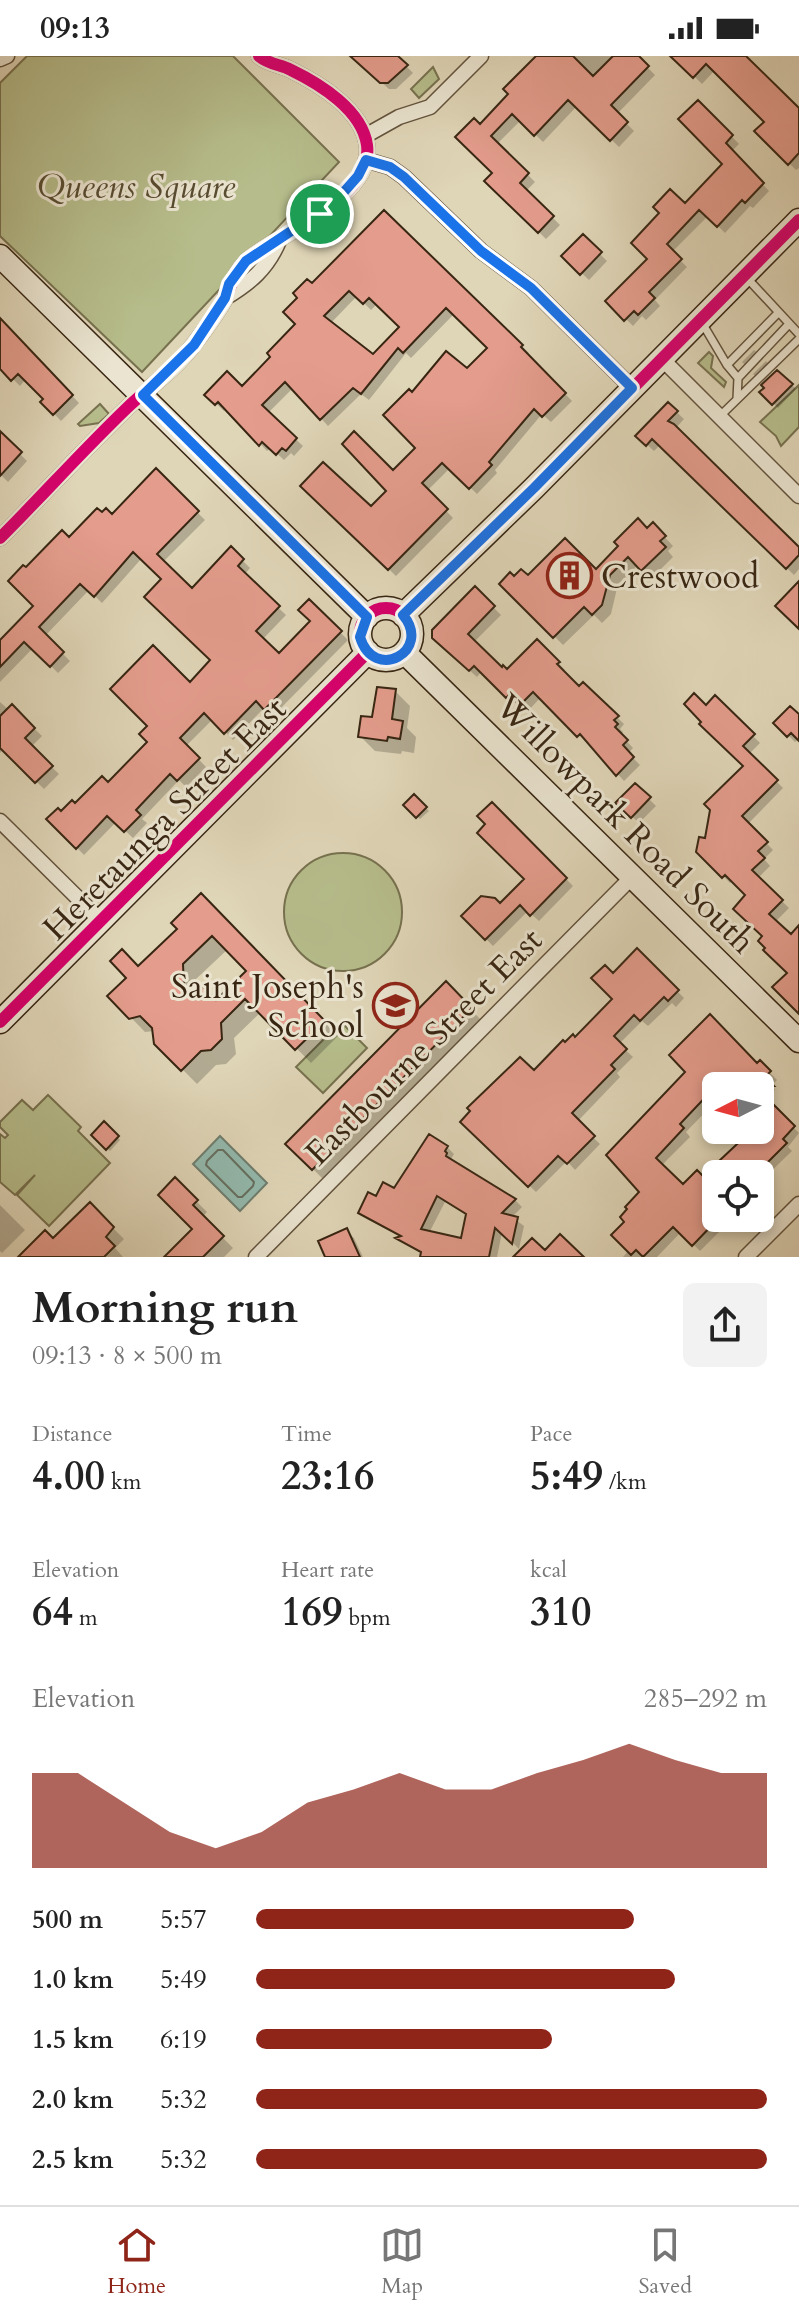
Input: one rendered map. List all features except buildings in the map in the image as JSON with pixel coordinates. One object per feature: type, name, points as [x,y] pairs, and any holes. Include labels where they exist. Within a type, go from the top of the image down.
[{"type":"main road","points":[[403,615],[534,488],[799,220]]},
{"type":"main road","points":[[0,256],[367,617]]},
{"type":"main road","points":[[383,609],[403,615],[411,629],[410,644],[405,653],[391,660],[383,660],[368,652],[360,637],[367,617],[383,609]]},
{"type":"main road","name":"Heretaunga Street East","points":[[0,1022],[368,652]]},
{"type":"main road","name":"Willowpark Road South","points":[[405,653],[799,1041]]},
{"type":"street","points":[[0,59],[7,56]]},
{"type":"street","points":[[0,538],[124,411],[194,345],[246,261],[335,202],[358,176],[366,160],[365,136],[341,103],[285,62],[275,67],[259,56]]},
{"type":"street","points":[[365,136],[399,117],[430,107],[481,56]]},
{"type":"street","points":[[366,160],[390,167],[404,177],[481,251],[531,288],[632,388]]},
{"type":"street","points":[[661,358],[799,496]]},
{"type":"street","points":[[0,821],[101,921]]},
{"type":"street","name":"Eastbourne Street East","points":[[256,1257],[632,877]]},
{"type":"street","points":[[746,1257],[799,1204]]},
{"type":"lane","points":[[719,417],[799,336],[745,275]]},
{"type":"lane","points":[[727,365],[778,313]]},
{"type":"lane","points":[[700,319],[738,378]]},
{"type":"lane","points":[[737,399],[738,378],[789,324]]},
{"type":"green space","name":"Queens Square","points":[[27,56],[233,56],[339,162],[142,372],[0,236],[0,83]]},
{"type":"green space","points":[[433,67],[439,79],[419,98],[411,89]]},
{"type":"green space","points":[[709,352],[713,356],[711,368],[726,382],[724,387],[698,363]]},
{"type":"green space","points":[[799,385],[799,427],[781,446],[776,436],[760,422]]},
{"type":"green space","points":[[100,404],[109,414],[99,423],[78,424]]},
{"type":"green space","points":[[343,853],[366,857],[385,870],[398,889],[402,912],[398,935],[385,954],[366,967],[343,971],[320,967],[301,954],[288,935],[284,912],[288,889],[301,870],[320,857]]},
{"type":"green space","points":[[341,1022],[367,1048],[323,1093],[296,1067]]},
{"type":"green space","points":[[48,1095],[81,1127],[78,1131],[110,1163],[49,1226],[17,1195],[35,1175],[15,1195],[0,1182],[0,1134],[5,1138],[8,1135],[0,1127],[0,1122],[22,1100],[33,1110]]},
{"type":"water","points":[[220,1136],[267,1183],[240,1211],[193,1164]]},
{"type":"cycle path","points":[[0,538],[136,399],[187,353],[218,311],[245,262],[323,211],[356,181],[365,163],[367,145],[357,120],[338,100],[314,83],[259,56]]},
{"type":"cycle path","points":[[403,615],[534,488],[799,220]]},
{"type":"cycle path","points":[[386,608],[404,616],[412,634],[404,652],[386,660],[368,652],[360,634],[368,616],[386,608]]},
{"type":"cycle path","points":[[0,1022],[368,652]]},
{"type":"place","name":"Crestwood","points":[[570,576]]},
{"type":"place","name":"Saint Joseph's School","points":[[395,1006]]},
{"type":"route","points":[[366,160],[390,167],[481,251],[531,288],[632,388],[403,615],[411,629],[410,644],[405,653],[391,660],[374,657],[363,645],[361,629],[367,617],[143,395],[194,345],[246,261],[320,214],[350,186],[366,160]]}]
